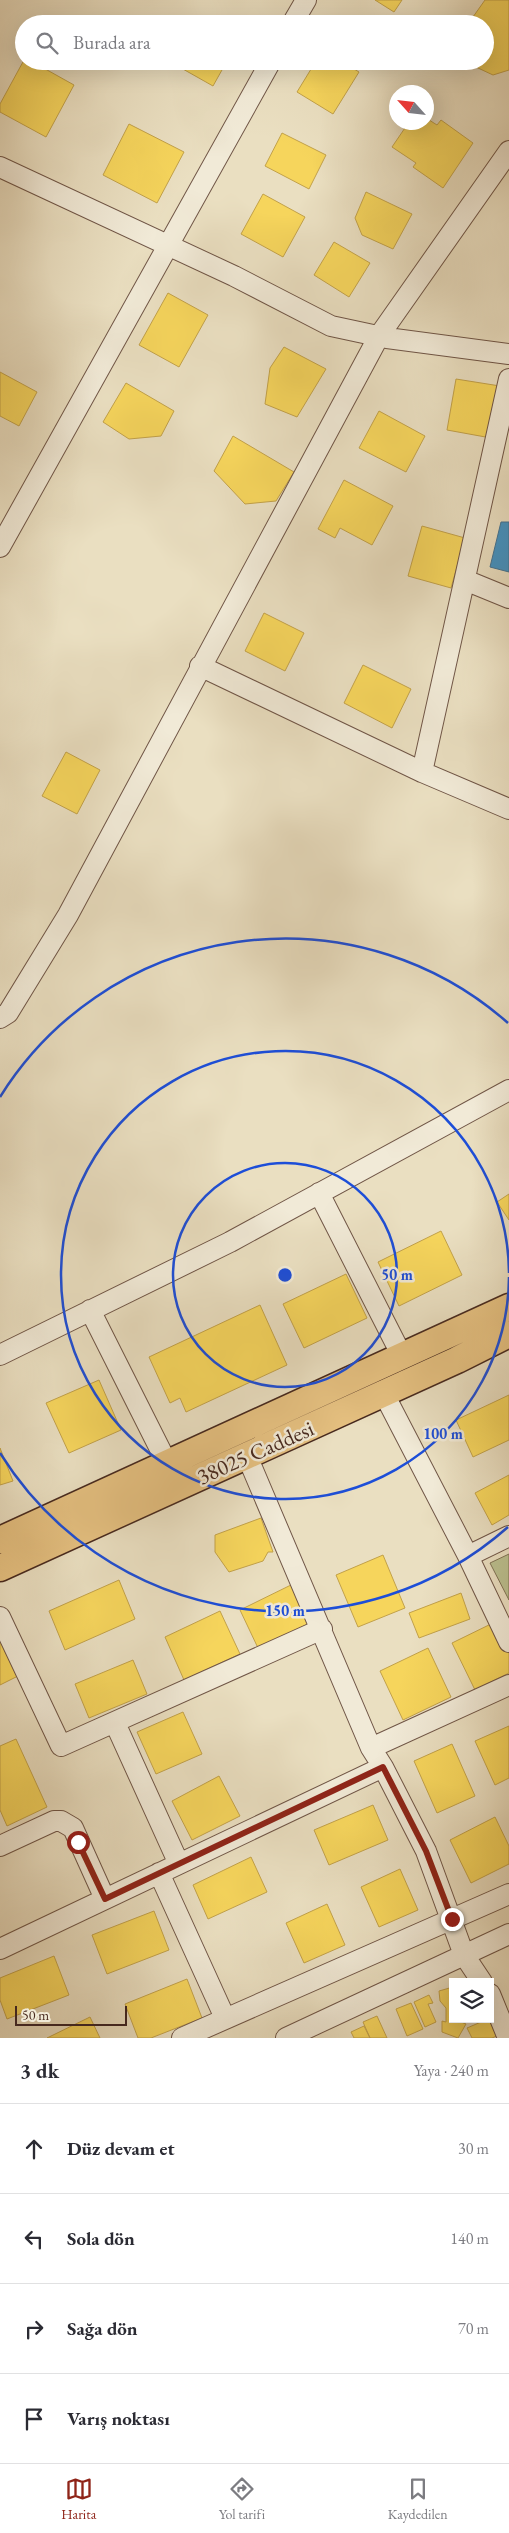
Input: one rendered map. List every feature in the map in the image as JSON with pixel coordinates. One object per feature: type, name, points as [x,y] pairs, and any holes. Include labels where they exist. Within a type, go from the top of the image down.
[{"type":"main road","name":"38025 Caddesi","points":[[0,1540],[509,1307]]},
{"type":"main road","name":"38025 Caddesi","points":[[0,1568],[384,1394],[509,1334]]},
{"type":"street","points":[[297,15],[306,0]]},
{"type":"street","points":[[0,547],[266,70]]},
{"type":"street","points":[[3,1013],[68,914],[379,336],[509,151]]},
{"type":"street","points":[[0,167],[234,276],[331,326],[379,336],[509,354]]},
{"type":"street","points":[[422,772],[509,379]]},
{"type":"street","points":[[465,580],[509,598]]},
{"type":"street","points":[[200,666],[422,772],[509,809]]},
{"type":"street","points":[[0,1355],[230,1242],[509,1090]]},
{"type":"street","points":[[319,1193],[402,1356]]},
{"type":"street","points":[[90,1310],[168,1463]]},
{"type":"street","points":[[384,1394],[468,1556],[509,1642]]},
{"type":"street","points":[[247,1456],[371,1748],[383,1767],[426,1851],[464,1955],[479,1978]]},
{"type":"street","points":[[468,1556],[509,1536]]},
{"type":"street","points":[[0,1617],[61,1746],[322,1630]]},
{"type":"street","points":[[371,1748],[509,1684]]},
{"type":"street","points":[[115,1723],[179,1864]]},
{"type":"street","points":[[0,1949],[383,1767]]},
{"type":"street","points":[[0,1846],[54,1821],[61,1821],[74,1828],[105,1899]]},
{"type":"street","points":[[159,1873],[226,2018]]},
{"type":"street","points":[[182,2038],[509,1894]]},
{"type":"street","points":[[286,2038],[509,1934]]},
{"type":"street","points":[[494,2004],[508,2038]]},
{"type":"green space","points":[[509,1554],[509,1600],[490,1563]]},
{"type":"building: Konut","points":[[375,0],[402,0],[394,12]]},
{"type":"building: Konut","points":[[485,0],[509,0],[509,70],[493,75],[482,70],[494,70],[494,15],[474,15]]},
{"type":"building: Konut","points":[[19,70],[47,70],[74,85],[46,137],[0,112],[0,104]]},
{"type":"building: Konut","points":[[185,70],[222,70],[213,86]]},
{"type":"building: Konut","points":[[310,70],[356,70],[359,72],[333,114],[297,92]]},
{"type":"building: Konut","points":[[441,120],[473,143],[443,188],[413,167],[416,163],[392,147],[404,130],[434,130],[434,123],[437,125]]},
{"type":"building: Konut","points":[[129,124],[184,152],[157,203],[103,175]]},
{"type":"building: Konut","points":[[282,133],[326,155],[309,189],[265,166]]},
{"type":"building: Konut","points":[[366,192],[412,214],[393,249],[362,235],[355,218]]},
{"type":"building: Konut","points":[[263,194],[305,217],[283,257],[241,234]]},
{"type":"building: Konut","points":[[334,242],[370,263],[349,297],[314,275]]},
{"type":"building: Konut","points":[[168,293],[208,315],[179,367],[139,345]]},
{"type":"building: Konut","points":[[284,347],[326,369],[297,417],[265,404],[270,368]]},
{"type":"building: Konut","points":[[0,372],[37,392],[19,426],[0,416]]},
{"type":"building: Konut","points":[[456,379],[500,386],[491,438],[447,430]]},
{"type":"building: Konut","points":[[126,383],[174,411],[161,436],[129,439],[103,422]]},
{"type":"building: Konut","points":[[379,411],[425,436],[406,472],[359,448]]},
{"type":"building: Konut","points":[[233,436],[294,472],[276,501],[245,504],[214,471]]},
{"type":"building: Konut","points":[[344,480],[393,506],[372,545],[340,528],[335,538],[318,529]]},
{"type":"building: Konut","points":[[422,526],[465,538],[451,588],[408,576]]},
{"type":"building: Konut","points":[[264,613],[304,633],[285,671],[245,651]]},
{"type":"building: Konut","points":[[363,665],[411,689],[392,728],[344,703]]},
{"type":"building: Konut","points":[[66,752],[100,770],[77,814],[42,796]]},
{"type":"building: Konut","points":[[509,1194],[509,1220],[497,1202]]},
{"type":"building: Konut","points":[[441,1231],[462,1275],[399,1306],[378,1262]]},
{"type":"building: Konut","points":[[346,1274],[367,1318],[304,1348],[283,1304]]},
{"type":"building: Konut","points":[[260,1305],[287,1365],[186,1412],[180,1398],[170,1403],[149,1357]]},
{"type":"building: Konut","points":[[99,1380],[121,1430],[69,1453],[46,1403]]},
{"type":"building: Konut","points":[[509,1395],[509,1440],[473,1457],[456,1420]]},
{"type":"building: Konut","points":[[0,1448],[13,1481],[0,1485]]},
{"type":"building: Konut","points":[[509,1475],[509,1515],[492,1525],[475,1493]]},
{"type":"building: Konut","points":[[261,1518],[273,1552],[268,1552],[263,1561],[229,1572],[215,1552],[215,1535]]},
{"type":"building: Konut","points":[[383,1555],[405,1608],[358,1627],[336,1575]]},
{"type":"building: Konut","points":[[119,1580],[135,1619],[65,1650],[49,1611]]},
{"type":"building: Konut","points":[[295,1583],[314,1621],[258,1648],[240,1610]]},
{"type":"building: Konut","points":[[461,1593],[470,1619],[419,1638],[409,1613]]},
{"type":"building: Konut","points":[[220,1611],[240,1654],[184,1680],[165,1637]]},
{"type":"building: Konut","points":[[495,1622],[509,1650],[509,1673],[475,1690],[452,1643]]},
{"type":"building: Konut","points":[[9,1637],[26,1672],[0,1685],[0,1642]]},
{"type":"building: Konut","points":[[428,1648],[451,1697],[403,1720],[380,1671]]},
{"type":"building: Konut","points":[[133,1660],[147,1694],[89,1718],[75,1684]]},
{"type":"building: Konut","points":[[183,1712],[202,1754],[156,1774],[137,1732]]},
{"type":"building: Konut","points":[[509,1726],[509,1778],[495,1785],[475,1741]]},
{"type":"building: Konut","points":[[16,1739],[47,1807],[7,1826],[0,1810],[0,1746]]},
{"type":"building: Konut","points":[[452,1744],[475,1796],[437,1813],[414,1761]]},
{"type":"building: Konut","points":[[219,1776],[240,1816],[192,1840],[172,1801]]},
{"type":"building: Konut","points":[[373,1805],[388,1840],[329,1865],[314,1830]]},
{"type":"building: Konut","points":[[495,1817],[509,1846],[509,1864],[471,1883],[450,1840]]},
{"type":"building: Konut","points":[[251,1857],[267,1892],[208,1919],[193,1885]]},
{"type":"building: Konut","points":[[400,1869],[418,1910],[379,1927],[361,1887]]},
{"type":"building: Konut","points":[[327,1904],[345,1945],[304,1963],[286,1923]]},
{"type":"building: Konut","points":[[154,1911],[169,1950],[107,1974],[92,1935]]},
{"type":"building: Konut","points":[[54,1956],[69,1995],[7,2019],[0,2000],[0,1978]]},
{"type":"building: Konut","points":[[187,1979],[202,2018],[151,2038],[138,2038],[125,2004]]},
{"type":"building: Konut","points":[[449,1988],[449,2023],[466,2024],[458,2038],[442,2032],[442,2021],[446,2022],[446,2008],[440,2001],[439,1991]]},
{"type":"building: Konut","points":[[429,1995],[433,2003],[428,2004],[436,2022],[425,2027],[414,2002]]},
{"type":"building: Konut","points":[[411,2003],[423,2029],[407,2036],[396,2009]]},
{"type":"building: Konut","points":[[377,2016],[387,2038],[370,2038],[363,2022]]},
{"type":"building: Konut","points":[[90,2017],[100,2038],[47,2038]]},
{"type":"building: Konut","points":[[479,2023],[493,2023],[504,2033],[492,2038],[472,2038],[467,2028]]},
{"type":"building: Konut","points":[[364,2026],[370,2038],[354,2038],[351,2032]]},
{"type":"building: Okul","points":[[501,522],[509,522],[509,572],[490,567]]},
{"type":"route","points":[[78,1842],[105,1899],[383,1767],[426,1851],[452,1919]]}]
